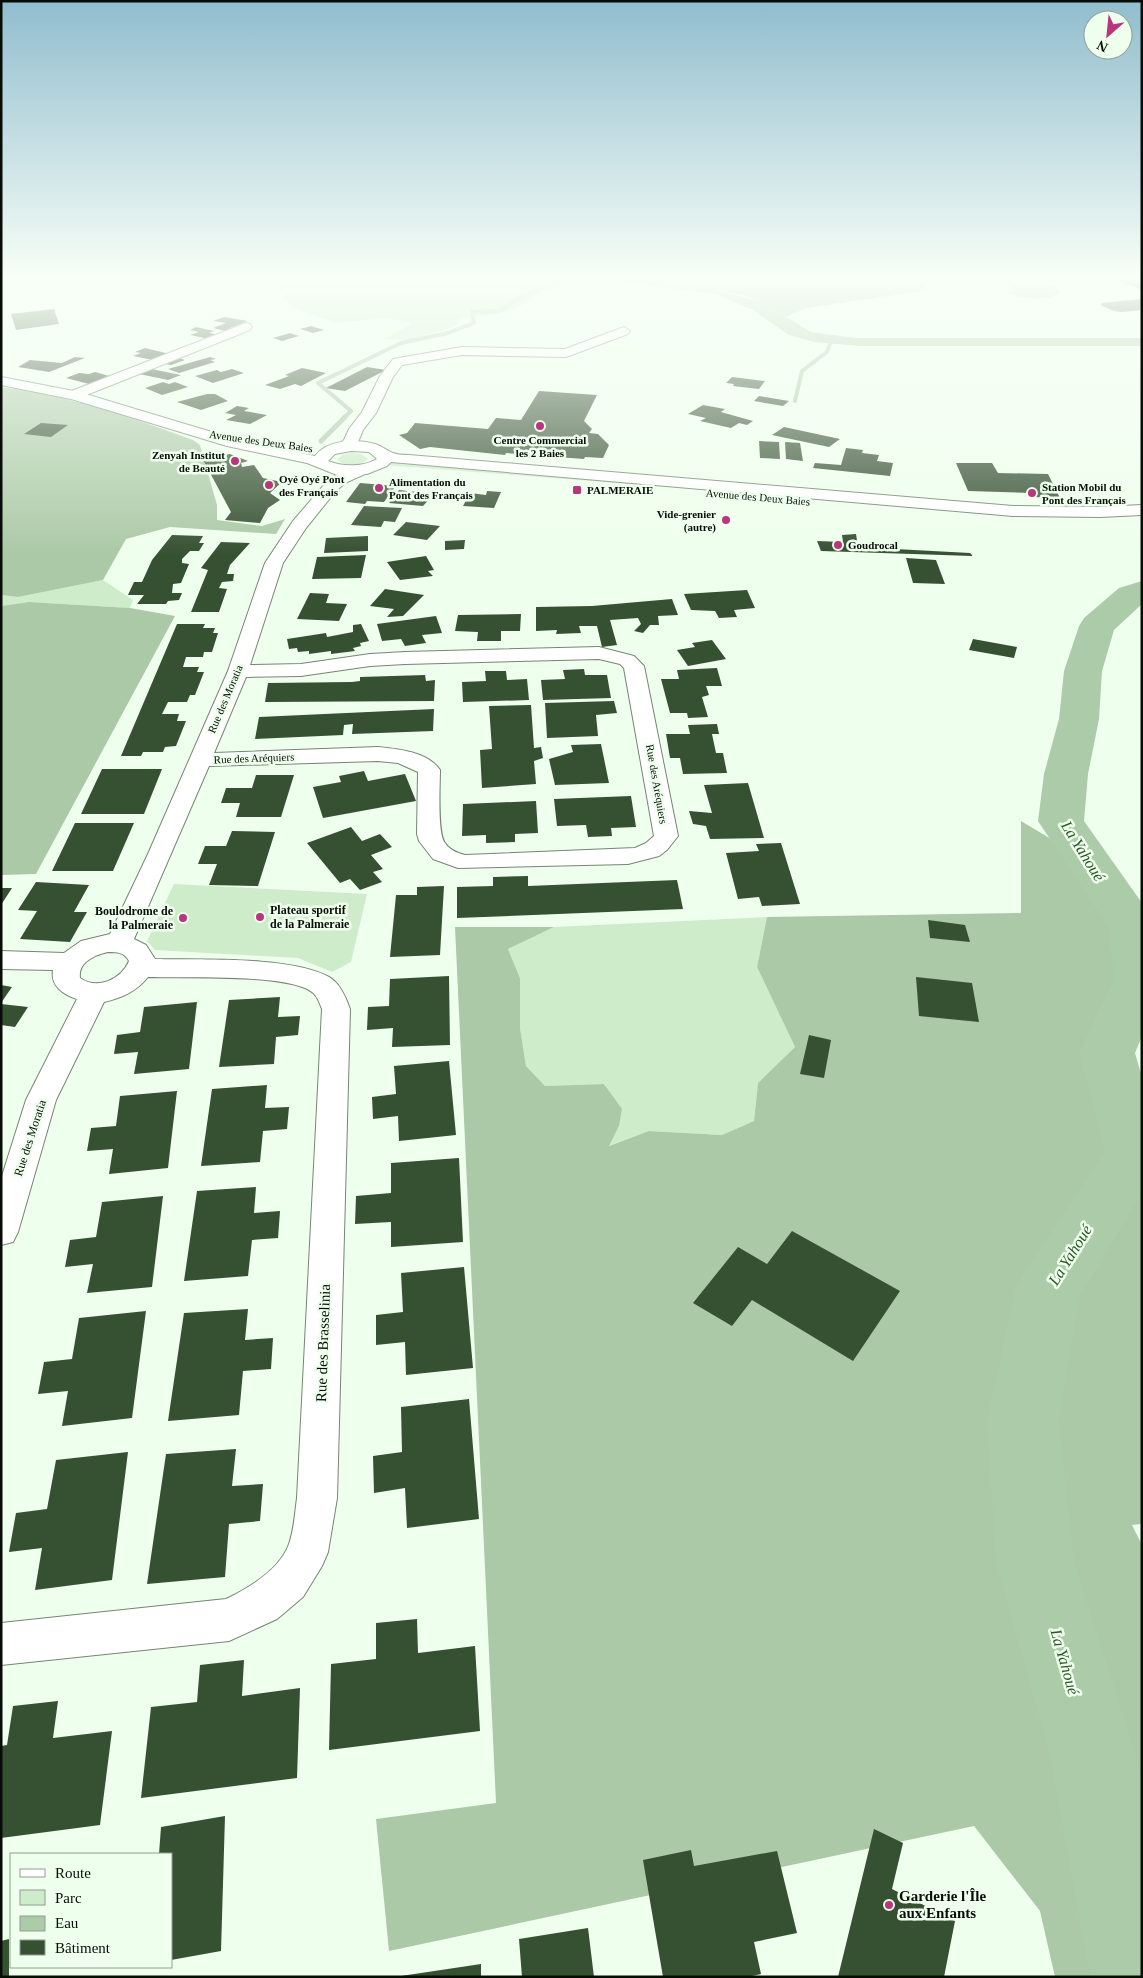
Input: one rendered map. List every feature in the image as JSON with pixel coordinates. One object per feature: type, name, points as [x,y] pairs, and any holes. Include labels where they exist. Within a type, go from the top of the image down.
[{"type":"street","points":[[74,395],[134,371]]},
{"type":"street","points":[[328,489],[332,474],[325,466],[322,456],[351,442],[391,371]]},
{"type":"street","name":"Avenue des Deux Baies","points":[[1,382],[74,395],[184,430],[232,443],[311,459],[325,466],[359,471]]},
{"type":"street","name":"Avenue des Deux Baies","points":[[184,430],[284,445],[320,449],[341,448],[427,469],[1018,519],[1142,518]]},
{"type":"street","points":[[356,431],[363,442],[378,457],[359,471]]},
{"type":"street","name":"Avenue des Deux Baies","points":[[378,457],[1013,511],[1100,512],[1142,510]]},
{"type":"street","name":"Rue des Moratia","points":[[1,1232],[41,1100],[94,993],[118,988],[132,979],[130,956],[160,854],[238,671],[274,563],[299,526],[328,489],[339,480],[359,471]]},
{"type":"street","name":"Rue des Aréquiers","points":[[200,760],[378,754],[402,755],[410,758],[429,770],[430,834],[432,843],[438,852],[449,859],[465,862],[628,857],[652,851],[662,844],[666,836],[634,666],[627,660],[599,653],[405,658],[370,660],[301,670],[238,671]]},
{"type":"street","points":[[94,993],[83,992],[69,983],[66,977],[66,969],[70,962],[86,949],[102,944],[130,956]]},
{"type":"street","name":"Rue des Brasselinia","points":[[1,1644],[229,1620],[262,1604],[288,1582],[308,1552],[317,1498],[336,1009],[331,995],[320,984],[303,976],[230,971],[130,956]]},
{"type":"street","points":[[1,960],[70,962]]},
{"type":"green space","points":[[351,453],[361,454],[368,459],[352,465],[344,464],[337,460],[342,455]]},
{"type":"green space","points":[[388,461],[1004,513],[385,465]]},
{"type":"green space","points":[[103,580],[133,600],[130,608],[29,602],[1,606],[1,595],[18,597]]},
{"type":"green space","name":"Plateau sportif de la Palmeraie","points":[[174,884],[367,894],[351,962],[332,972],[298,958],[155,950],[147,941]]},
{"type":"green space","points":[[767,917],[757,967],[795,1047],[758,1083],[754,1121],[722,1135],[649,1131],[608,1146],[619,1126],[605,1084],[545,1086],[526,1066],[520,1028],[520,978],[508,949],[554,927]]},
{"type":"shaded area","points":[[1,387],[74,401],[122,415],[193,440],[200,445],[217,505],[217,520],[262,526],[285,519],[276,534],[170,527],[126,539],[103,580],[18,597],[1,595]]},
{"type":"shaded area","points":[[29,602],[130,608],[175,616],[36,874],[1,875],[1,606]]},
{"type":"shaded area","points":[[1021,821],[1066,848],[1122,930],[1119,986],[1095,1055],[1113,1144],[1142,1148],[1142,1524],[1132,1525],[1142,1545],[1142,1977],[1055,1977],[1040,1911],[974,1826],[389,1951],[376,1819],[496,1803],[455,927],[554,927],[508,949],[520,978],[520,1028],[526,1066],[545,1086],[604,1084],[622,1109],[619,1126],[609,1146],[649,1131],[722,1135],[754,1121],[758,1083],[795,1047],[757,967],[767,917],[1021,913]]},
{"type":"building","points":[[145,371],[163,371],[181,375],[168,380],[139,374]]},
{"type":"building","points":[[212,371],[244,373],[213,383],[195,376]]},
{"type":"building","points":[[294,371],[326,373],[301,386],[295,384],[280,389],[265,385],[289,376],[285,375]]},
{"type":"building","points":[[359,371],[383,371],[345,391],[326,388]]},
{"type":"building","points":[[95,372],[109,376],[89,384],[66,378],[79,373],[89,374]]},
{"type":"building","points":[[732,377],[765,381],[759,389],[733,386],[734,384],[726,383]]},
{"type":"building","points":[[163,382],[169,384],[175,382],[188,387],[162,395],[145,388]]},
{"type":"building","name":"Centre Commercial les 2 Baies","points":[[539,391],[597,395],[584,421],[592,429],[589,433],[598,434],[609,445],[603,458],[585,457],[584,459],[506,453],[505,455],[430,447],[420,449],[399,435],[407,433],[415,423],[488,429],[496,418],[521,420]]},
{"type":"building","points":[[207,394],[215,394],[228,401],[201,410],[177,402]]},
{"type":"building","points":[[759,396],[789,401],[783,406],[754,401]]},
{"type":"building","points":[[703,405],[725,409],[721,412],[753,421],[747,425],[739,423],[731,428],[700,421],[706,418],[688,414]]},
{"type":"building","points":[[237,406],[249,408],[244,411],[267,415],[250,424],[226,420],[236,415],[225,413]]},
{"type":"building","points":[[41,423],[68,425],[51,437],[24,434]]},
{"type":"building","points":[[784,427],[840,439],[829,447],[772,435]]},
{"type":"building","points":[[759,441],[779,442],[780,459],[760,458]]},
{"type":"building","points":[[785,442],[800,443],[803,461],[786,459]]},
{"type":"building","points":[[846,448],[863,450],[862,453],[879,455],[877,461],[893,463],[890,476],[813,468],[815,463],[841,465]]},
{"type":"building","points":[[213,453],[215,456],[230,454],[248,461],[241,463],[242,467],[254,465],[263,478],[282,482],[270,493],[280,500],[268,508],[260,523],[225,520],[231,512],[201,456]]},
{"type":"building","points":[[956,463],[992,463],[998,473],[1048,474],[1060,498],[1033,497],[1032,493],[968,491]]},
{"type":"building","points":[[360,483],[396,486],[384,502],[367,501],[365,504],[346,502]]},
{"type":"building","points":[[399,490],[434,494],[423,506],[389,503]]},
{"type":"building","points":[[487,491],[501,492],[494,508],[463,506],[470,493],[486,495]]},
{"type":"building","points":[[364,506],[402,508],[395,522],[384,521],[381,527],[351,525]]},
{"type":"building","points":[[406,522],[440,526],[427,540],[393,535]]},
{"type":"building","name":"Goudrocal","points":[[856,534],[858,547],[970,553],[973,556],[821,551],[817,541],[843,542],[842,535]]},
{"type":"building","points":[[172,535],[203,536],[199,543],[204,543],[199,551],[190,551],[182,559],[182,563],[189,564],[181,583],[173,584],[172,593],[182,593],[179,600],[168,601],[166,604],[137,604],[144,595],[128,595],[134,582],[142,582],[152,560]]},
{"type":"building","points":[[368,536],[368,551],[324,553],[326,538]]},
{"type":"building","points":[[465,540],[464,549],[445,550],[445,541]]},
{"type":"building","points":[[221,542],[250,543],[230,565],[227,574],[234,574],[233,581],[222,582],[219,588],[227,589],[219,612],[191,612],[208,570],[201,568]]},
{"type":"building","points":[[366,555],[361,578],[312,579],[317,557]]},
{"type":"building","points":[[426,556],[434,570],[428,571],[433,576],[400,580],[387,562]]},
{"type":"building","points":[[906,558],[936,560],[945,584],[913,583]]},
{"type":"building","points":[[385,589],[424,595],[403,616],[387,617],[394,609],[370,606]]},
{"type":"building","points":[[747,590],[755,608],[734,610],[737,617],[719,618],[715,611],[691,610],[684,594]]},
{"type":"building","points":[[310,593],[329,594],[326,603],[347,604],[339,621],[297,619]]},
{"type":"building","points":[[672,599],[678,615],[658,616],[659,625],[650,625],[643,633],[634,631],[641,624],[638,618],[610,620],[617,645],[602,647],[597,626],[579,626],[581,633],[556,634],[557,630],[536,631],[536,607],[592,606]]},
{"type":"building","points":[[521,614],[520,631],[501,631],[501,641],[477,641],[478,632],[455,631],[458,615]]},
{"type":"building","points":[[436,616],[442,633],[422,635],[426,643],[405,646],[401,639],[382,641],[377,624]]},
{"type":"building","points":[[177,624],[205,624],[203,628],[215,628],[213,633],[218,633],[212,652],[204,652],[203,657],[186,657],[183,667],[199,667],[197,672],[204,672],[195,695],[190,695],[187,702],[168,702],[162,714],[179,714],[177,721],[186,721],[176,746],[165,747],[163,752],[143,752],[141,756],[121,756]]},
{"type":"building","points":[[361,624],[369,641],[360,643],[361,646],[353,648],[355,651],[331,654],[331,651],[309,654],[309,651],[298,652],[297,648],[289,649],[287,639],[326,633],[327,637],[353,632],[353,625]]},
{"type":"building","points":[[973,639],[1017,647],[1014,658],[969,650]]},
{"type":"building","points":[[712,640],[726,659],[688,666],[677,650],[695,647],[692,643]]},
{"type":"building","points":[[717,668],[722,686],[706,686],[709,695],[702,697],[708,717],[688,718],[687,713],[670,713],[661,679],[679,679],[677,670]]},
{"type":"building","points":[[584,669],[585,675],[607,675],[611,698],[543,700],[541,680],[565,679],[563,670]]},
{"type":"building","points":[[485,671],[506,671],[507,680],[527,679],[529,700],[463,702],[462,682],[486,681]]},
{"type":"building","points":[[425,675],[426,681],[435,680],[434,701],[265,702],[268,683],[352,682],[360,681],[360,677]]},
{"type":"building","points":[[614,701],[617,713],[596,715],[598,736],[547,738],[545,703]]},
{"type":"building","points":[[531,705],[534,748],[541,747],[543,758],[534,761],[536,784],[482,788],[480,750],[492,749],[489,706]]},
{"type":"building","points":[[434,709],[433,731],[352,734],[353,724],[344,725],[343,735],[255,739],[259,717]]},
{"type":"building","points":[[717,724],[719,734],[712,734],[716,753],[723,753],[727,773],[683,774],[680,758],[670,758],[666,734],[690,734],[688,725]]},
{"type":"building","points":[[601,744],[609,783],[555,785],[549,759],[573,752],[571,745]]},
{"type":"building","points":[[102,769],[162,769],[144,814],[81,814]]},
{"type":"building","points":[[364,771],[368,781],[405,774],[416,801],[323,818],[313,787],[341,782],[339,776]]},
{"type":"building","points":[[256,775],[294,775],[281,817],[236,817],[240,803],[221,803],[226,788],[252,788]]},
{"type":"building","points":[[748,783],[764,838],[710,839],[706,826],[693,824],[689,811],[712,813],[704,785]]},
{"type":"building","points":[[631,796],[636,827],[611,828],[612,836],[588,837],[586,825],[557,826],[554,799]]},
{"type":"building","points":[[536,801],[538,833],[515,834],[515,842],[486,843],[486,835],[462,836],[463,804]]},
{"type":"building","points":[[75,823],[134,823],[113,871],[52,871]]},
{"type":"building","points":[[351,827],[362,841],[380,834],[392,847],[371,855],[383,869],[373,872],[382,882],[360,890],[350,879],[340,883],[307,843]]},
{"type":"building","points":[[232,831],[275,832],[258,886],[209,885],[217,864],[198,864],[205,846],[226,846]]},
{"type":"building","points":[[781,843],[800,904],[762,906],[759,897],[738,899],[726,853],[759,851],[756,844]]},
{"type":"building","points":[[528,876],[528,886],[677,880],[683,909],[457,918],[457,887],[493,886],[493,877]]},
{"type":"building","points":[[36,882],[89,885],[74,912],[87,912],[70,942],[20,939],[37,911],[18,910]]},
{"type":"building","points":[[444,886],[440,955],[390,957],[396,895],[417,895],[417,887]]},
{"type":"building","points":[[1,888],[12,888],[1,905]]},
{"type":"building","points":[[928,920],[965,925],[970,942],[930,938]]},
{"type":"building","points":[[449,976],[450,1045],[392,1047],[393,1028],[367,1030],[368,1007],[389,1006],[390,979]]},
{"type":"building","points":[[916,977],[972,983],[979,1022],[919,1016]]},
{"type":"building","points":[[1,985],[12,987],[1,1003]]},
{"type":"building","points":[[280,997],[278,1017],[300,1016],[298,1035],[276,1037],[274,1064],[219,1067],[229,1000]]},
{"type":"building","points":[[197,1002],[189,1069],[134,1074],[138,1052],[114,1054],[117,1035],[140,1032],[144,1007]]},
{"type":"building","points":[[1,1004],[28,1007],[15,1027],[1,1025]]},
{"type":"building","points":[[809,1035],[831,1040],[824,1078],[800,1074]]},
{"type":"building","points":[[449,1061],[456,1135],[399,1141],[398,1116],[373,1119],[372,1097],[396,1094],[394,1066]]},
{"type":"building","points":[[267,1085],[265,1108],[289,1107],[287,1129],[263,1131],[260,1162],[201,1166],[212,1089]]},
{"type":"building","points":[[177,1091],[168,1168],[109,1174],[113,1149],[87,1151],[91,1128],[116,1126],[120,1096]]},
{"type":"building","points":[[459,1158],[463,1242],[391,1247],[391,1222],[355,1224],[356,1196],[391,1193],[391,1163]]},
{"type":"building","points":[[256,1187],[254,1213],[280,1211],[278,1238],[252,1240],[248,1276],[184,1281],[197,1191]]},
{"type":"building","points":[[163,1196],[152,1287],[87,1293],[93,1264],[65,1267],[70,1240],[96,1237],[102,1202]]},
{"type":"building","points":[[792,1231],[900,1291],[853,1361],[752,1300],[732,1326],[693,1303],[738,1247],[767,1264]]},
{"type":"building","points":[[464,1267],[473,1368],[406,1375],[405,1342],[376,1345],[376,1315],[403,1312],[401,1273]]},
{"type":"building","points":[[248,1309],[245,1340],[273,1338],[271,1369],[243,1371],[239,1415],[168,1421],[184,1313]]},
{"type":"building","points":[[146,1311],[132,1418],[62,1426],[68,1391],[38,1394],[44,1362],[72,1359],[79,1318]]},
{"type":"building","points":[[469,1399],[479,1519],[407,1528],[405,1488],[374,1493],[373,1456],[402,1452],[401,1407]]},
{"type":"building","points":[[236,1449],[232,1486],[263,1484],[260,1521],[229,1524],[225,1577],[147,1584],[166,1454]]},
{"type":"building","points":[[128,1452],[112,1580],[35,1590],[42,1548],[9,1552],[16,1513],[47,1509],[56,1460]]},
{"type":"building","points":[[417,1619],[418,1653],[475,1646],[480,1731],[329,1750],[331,1664],[376,1659],[376,1623]]},
{"type":"building","points":[[244,1660],[242,1696],[300,1688],[297,1778],[141,1798],[151,1707],[197,1702],[200,1665]]},
{"type":"building","points":[[58,1701],[53,1738],[112,1731],[100,1825],[1,1838],[1,1746],[7,1745],[13,1706]]},
{"type":"building","points":[[225,1816],[221,1951],[172,1960],[172,1853],[159,1853],[161,1827]]},
{"type":"building","name":"Garderie l'Île aux Enfants","points":[[874,1829],[903,1843],[892,1889],[955,1921],[944,1977],[838,1977]]},
{"type":"building","points":[[691,1850],[694,1866],[777,1851],[797,1933],[754,1942],[761,1974],[748,1977],[663,1977],[643,1860]]},
{"type":"building","points":[[588,1928],[594,1977],[522,1977],[519,1939]]},
{"type":"building","points":[[9,1939],[9,1977],[1,1977],[1,1941]]},
{"type":"building","points":[[481,1964],[481,1977],[401,1977],[401,1976]]},
{"type":"waterway","points":[[321,441],[351,411],[318,383],[342,371]]},
{"type":"waterway","points":[[795,401],[802,371]]},
{"type":"waterway","name":"La Yahoué","points":[[1138,1977],[1093,1755],[1035,1562],[1023,1421],[1048,1291],[1135,1153],[1107,1053],[1140,979],[1134,928],[1061,821],[1066,774],[1079,719],[1083,671],[1097,626],[1131,595],[1142,591]]},
{"type":"place","name":"Centre Commercial les 2 Baies","points":[[540,426]]},
{"type":"place","name":"Zenyah Institut de Beauté","points":[[235,461]]},
{"type":"place","name":"Oyé Oyé Pont des Français","points":[[269,485]]},
{"type":"place","name":"Alimentation du Pont des Français","points":[[379,488]]},
{"type":"place","name":"PALMERAIE","points":[[577,490]]},
{"type":"place","name":"Station Mobil du Pont des Français","points":[[1032,493]]},
{"type":"place","name":"Vide-grenier (autre)","points":[[726,520]]},
{"type":"place","name":"Goudrocal","points":[[838,545]]},
{"type":"place","name":"Plateau sportif de la Palmeraie","points":[[260,917]]},
{"type":"place","name":"Boulodrome de la Palmeraie","points":[[183,918]]},
{"type":"place","name":"Garderie l'Île aux Enfants","points":[[889,1905]]}]
